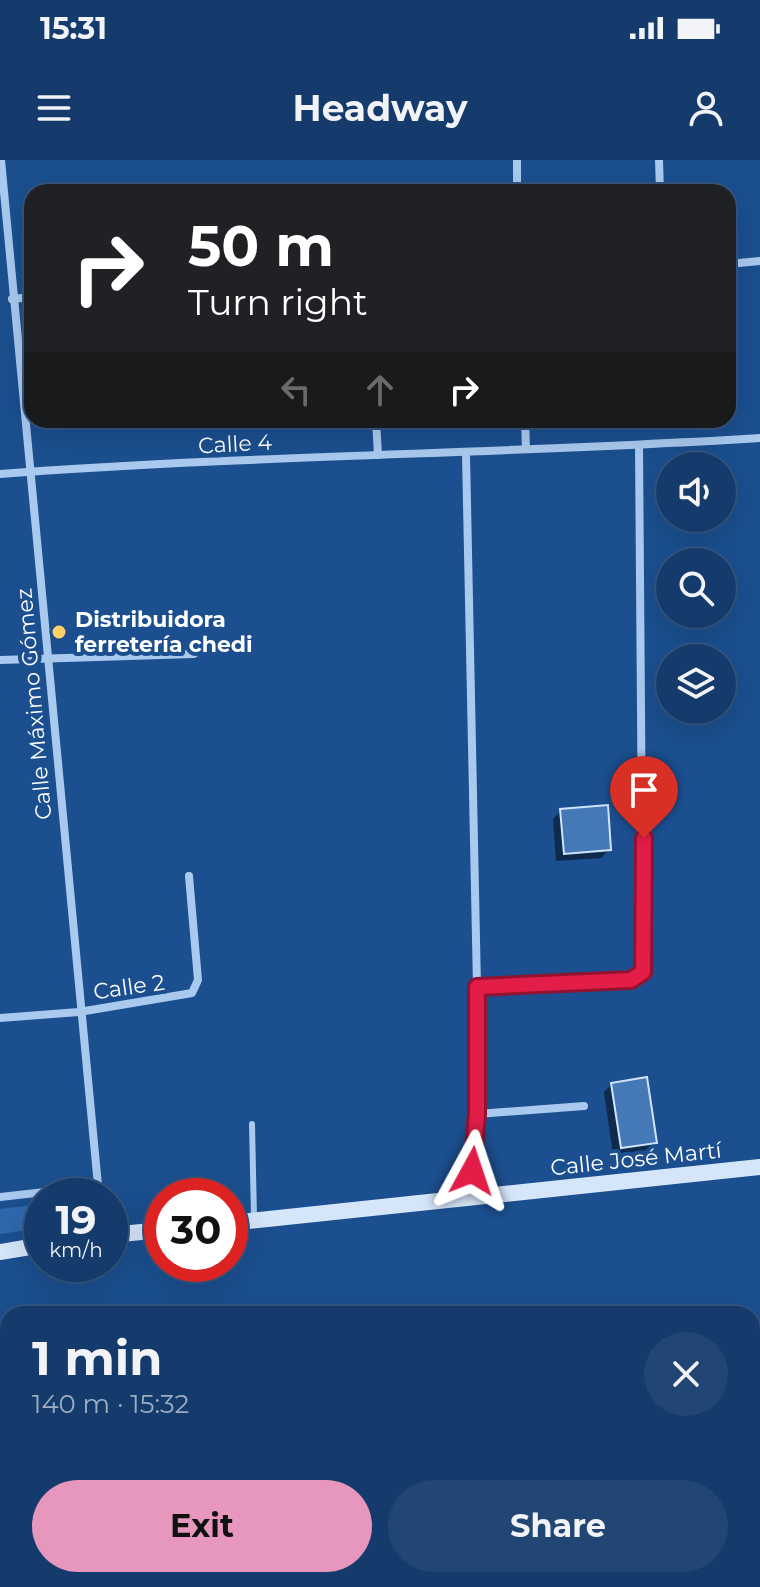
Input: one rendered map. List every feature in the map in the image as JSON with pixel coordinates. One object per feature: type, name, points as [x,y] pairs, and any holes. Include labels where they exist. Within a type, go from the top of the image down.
[{"type":"main road","name":"Calle José Martí","points":[[248,1222],[760,1167]]},
{"type":"main road","points":[[0,1252],[24,1248]]},
{"type":"street","name":"Calle Máximo Gómez","points":[[1,160],[24,421]]},
{"type":"street","points":[[517,160],[517,184]]},
{"type":"street","points":[[659,160],[660,184]]},
{"type":"street","points":[[736,263],[760,261]]},
{"type":"street","points":[[12,299],[24,298]]},
{"type":"street","name":"Calle Máximo Gómez","points":[[25,428],[79,1012],[98,1178]]},
{"type":"street","points":[[376,428],[378,455]]},
{"type":"street","points":[[525,428],[526,449]]},
{"type":"street","name":"Calle 4","points":[[0,474],[378,455],[466,455],[526,449],[760,438]]},
{"type":"street","points":[[477,987],[631,980],[643,972],[639,445]]},
{"type":"street","points":[[466,455],[477,987],[477,1114],[469,1200]]},
{"type":"street","points":[[0,660],[48,655],[194,654]]},
{"type":"street","name":"Calle 2","points":[[0,1018],[79,1012],[182,997],[197,987],[189,876]]},
{"type":"street","points":[[477,1114],[584,1106]]},
{"type":"street","points":[[0,1197],[24,1194]]},
{"type":"lane","points":[[252,1124],[254,1221]]},
{"type":"shaded area","points":[[24,1206],[24,1231],[0,1234],[0,1209]]},
{"type":"building","points":[[608,805],[611,850],[564,854],[560,809]]},
{"type":"building","points":[[647,1077],[657,1143],[621,1148],[611,1083]]},
{"type":"place","name":"Distribuidora ferretería chedi","points":[[59,632]]},
{"type":"route","points":[[472,1171],[477,1114],[477,987],[631,980],[643,972],[644,838]]}]
